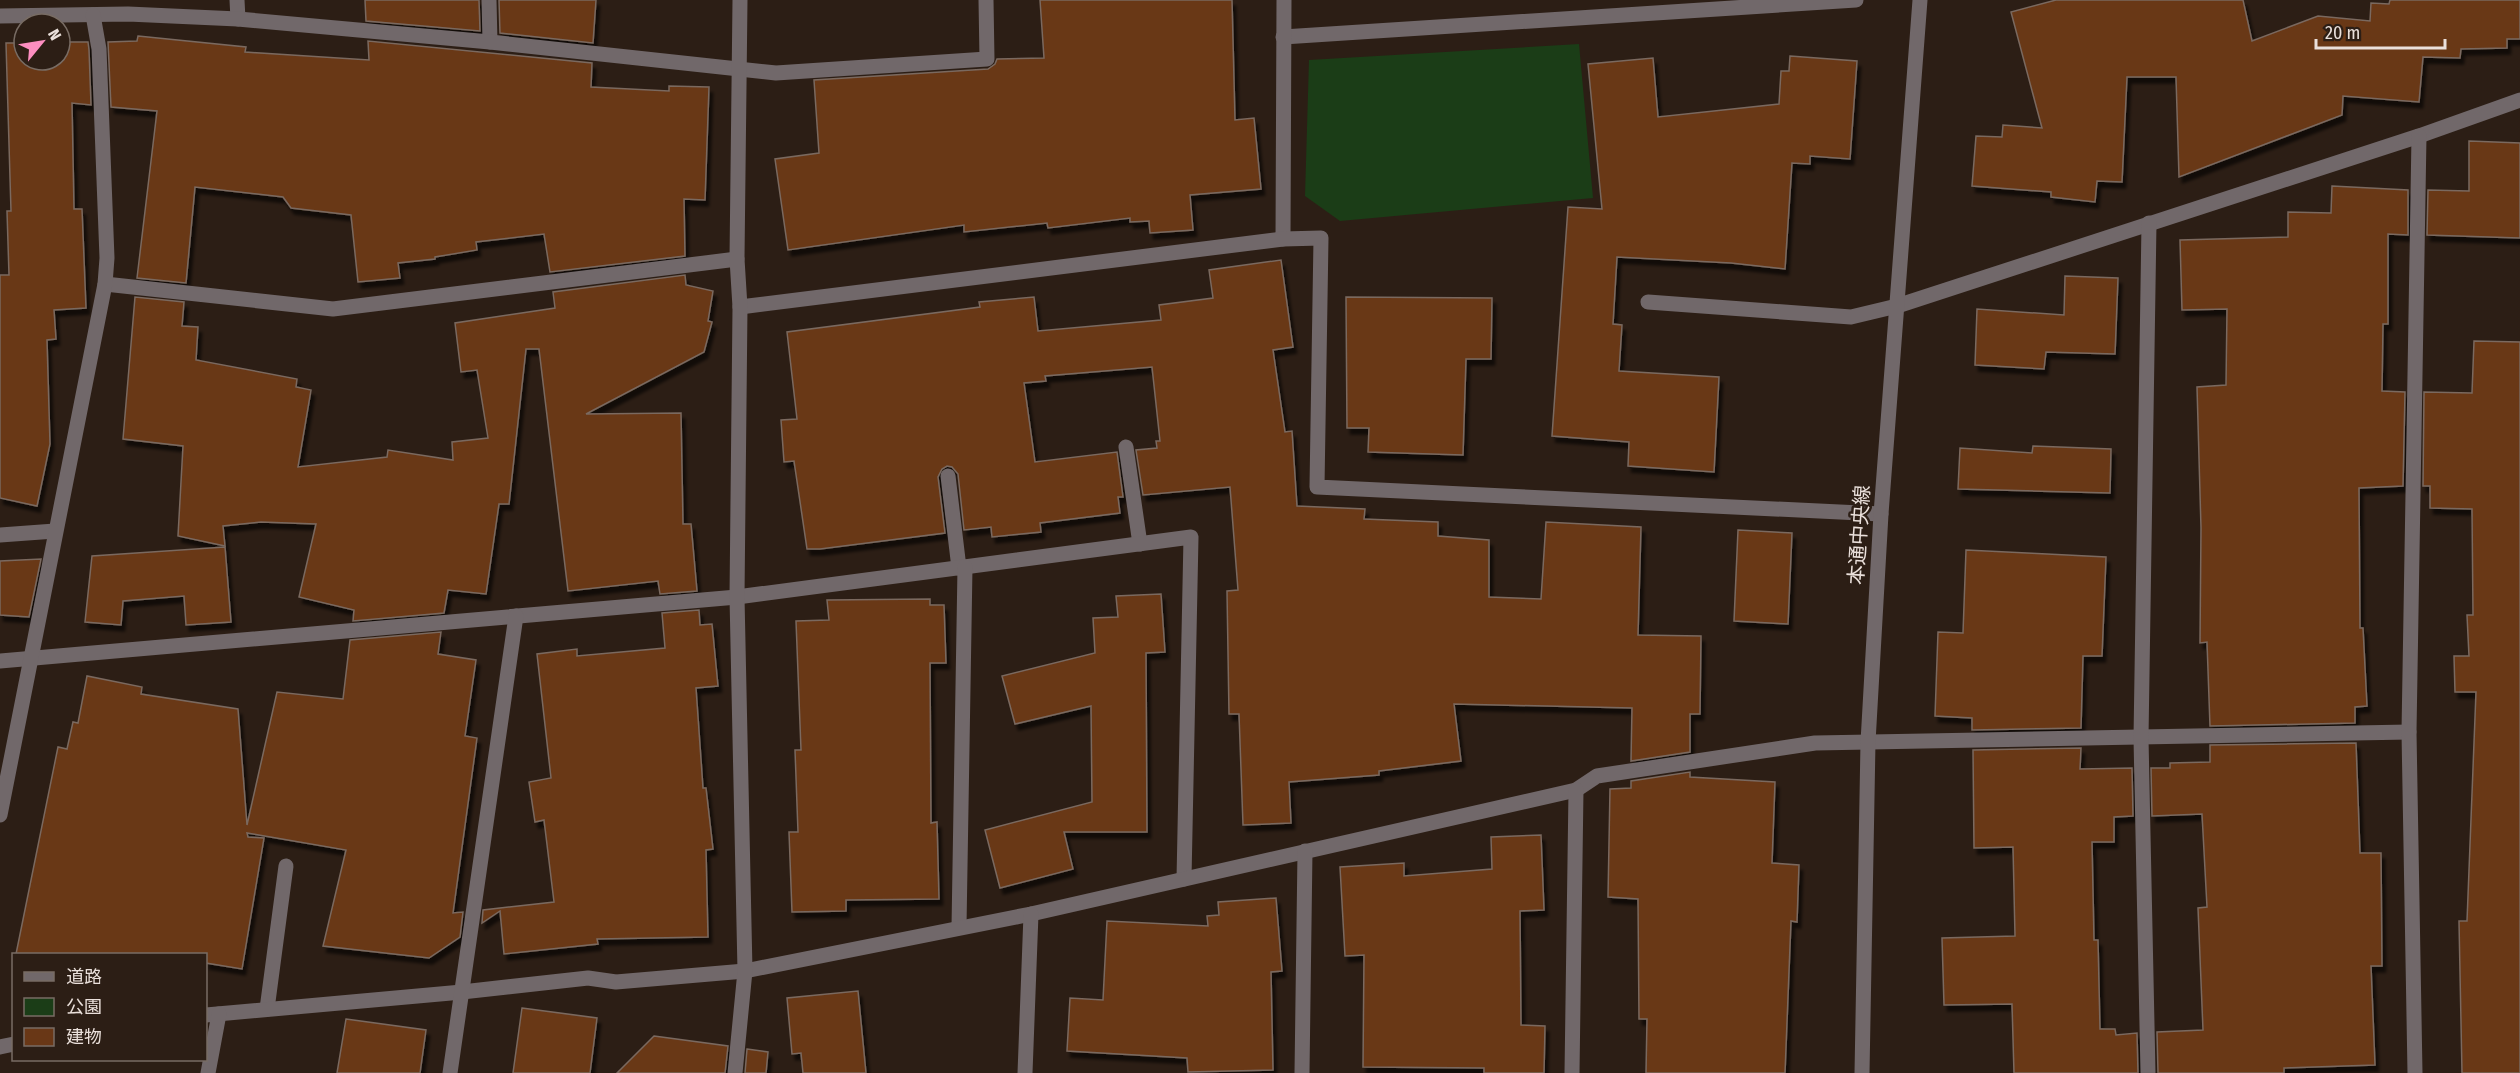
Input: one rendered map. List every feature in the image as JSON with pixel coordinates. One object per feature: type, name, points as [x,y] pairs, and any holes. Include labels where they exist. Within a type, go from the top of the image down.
[{"type":"street","points":[[237,0],[238,20]]},
{"type":"street","points":[[489,0],[490,42]]},
{"type":"street","points":[[735,1073],[745,971],[737,597],[740,0]]},
{"type":"street","points":[[72,15],[128,14],[238,20],[490,42],[776,73],[987,59],[986,0]]},
{"type":"street","points":[[1282,239],[1284,0]]},
{"type":"street","points":[[1283,37],[1856,0]]},
{"type":"street","name":"本通中央線","points":[[1862,1073],[1868,742],[1881,514],[1920,0]]},
{"type":"street","points":[[0,815],[105,284],[107,258],[99,49],[93,15]]},
{"type":"street","points":[[1648,302],[1851,317],[1897,306],[2419,136],[2520,100]]},
{"type":"street","points":[[2415,1073],[2409,732],[2419,136]]},
{"type":"street","points":[[2148,223],[2141,738],[2148,1073]]},
{"type":"street","points":[[740,307],[1282,239],[1321,238],[1317,487],[1881,514]]},
{"type":"street","points":[[105,284],[333,309],[737,259]]},
{"type":"street","points":[[1126,447],[1140,544]]},
{"type":"street","points":[[948,476],[962,568],[959,927]]},
{"type":"street","points":[[0,535],[55,531]]},
{"type":"street","points":[[0,661],[737,597],[1191,537],[1184,879]]},
{"type":"street","points":[[450,1073],[516,616]]},
{"type":"street","points":[[208,1073],[212,1015],[588,978],[616,982],[745,971],[1032,914],[1576,790],[1597,776],[1815,743],[2409,732]]},
{"type":"street","points":[[1572,1073],[1576,790]]},
{"type":"street","points":[[1302,1073],[1305,851]]},
{"type":"street","points":[[267,1009],[286,866]]},
{"type":"street","points":[[1025,1073],[1032,914]]},
{"type":"green space","points":[[1579,44],[1593,198],[1340,221],[1305,196],[1309,60]]},
{"type":"building","points":[[365,0],[479,0],[480,31],[366,21]]},
{"type":"building","points":[[499,0],[596,0],[593,43],[500,33]]},
{"type":"building","points":[[1040,0],[1232,0],[1235,120],[1254,118],[1261,189],[1190,195],[1193,230],[1150,233],[1149,221],[1130,222],[1130,218],[1048,228],[1047,223],[964,232],[964,225],[788,250],[775,159],[819,153],[814,80],[988,69],[995,64],[997,59],[1044,58]]},
{"type":"building","points":[[2056,0],[2243,0],[2252,41],[2318,16],[2370,21],[2371,3],[2389,4],[2390,0],[2520,0],[2520,39],[2507,39],[2507,48],[2461,49],[2460,58],[2423,57],[2419,102],[2343,96],[2342,115],[2179,177],[2176,77],[2127,77],[2122,182],[2097,181],[2095,202],[2051,197],[2051,192],[1972,186],[1976,136],[2002,137],[2003,125],[2042,128],[2011,12]]},
{"type":"building","points":[[138,36],[246,47],[245,52],[369,60],[368,41],[592,63],[591,87],[669,91],[669,86],[709,87],[705,200],[684,199],[685,256],[550,272],[544,234],[476,242],[477,250],[435,257],[435,259],[398,263],[400,278],[358,282],[351,215],[291,208],[283,197],[195,187],[186,283],[137,278],[157,111],[111,107],[108,42],[137,41]]},
{"type":"building","points":[[72,42],[88,42],[89,50],[91,105],[72,103],[74,209],[82,209],[86,308],[54,310],[56,339],[47,340],[50,444],[37,506],[0,498],[0,275],[9,275],[7,211],[11,211],[6,43],[12,43],[12,72],[72,72]]},
{"type":"building","points":[[1790,56],[1857,61],[1850,159],[1810,156],[1810,164],[1792,163],[1785,269],[1731,263],[1617,257],[1613,324],[1622,325],[1619,371],[1719,377],[1714,472],[1628,466],[1629,442],[1552,436],[1568,207],[1602,209],[1588,64],[1653,58],[1658,117],[1779,104],[1781,71],[1789,71]]},
{"type":"building","points":[[2469,141],[2520,143],[2520,238],[2427,235],[2428,190],[2469,191]]},
{"type":"building","points":[[2332,186],[2408,190],[2408,235],[2388,234],[2388,324],[2383,324],[2382,391],[2405,392],[2403,486],[2359,488],[2360,628],[2363,628],[2367,706],[2355,707],[2355,723],[2210,726],[2207,642],[2200,643],[2201,528],[2197,387],[2226,385],[2227,309],[2182,310],[2180,240],[2288,237],[2288,212],[2331,213]]},
{"type":"building","points":[[1281,260],[1293,347],[1273,350],[1285,432],[1292,431],[1297,506],[1365,509],[1364,519],[1438,522],[1438,536],[1489,540],[1489,597],[1541,599],[1546,522],[1641,527],[1638,635],[1701,636],[1700,714],[1690,714],[1690,752],[1631,761],[1632,708],[1454,704],[1461,761],[1379,771],[1379,775],[1289,782],[1291,823],[1243,825],[1239,714],[1229,714],[1227,591],[1238,590],[1230,487],[1143,495],[1136,450],[1157,448],[1156,441],[1160,441],[1152,367],[1045,376],[1046,381],[1024,383],[1035,462],[1117,452],[1123,497],[1118,497],[1120,513],[1040,523],[1041,532],[992,537],[991,527],[964,530],[958,474],[952,467],[947,466],[942,469],[938,477],[945,533],[807,549],[794,461],[784,462],[781,420],[797,419],[787,332],[980,307],[979,302],[1034,297],[1038,331],[1161,320],[1159,305],[1213,298],[1209,270]]},
{"type":"building","points":[[685,275],[686,285],[713,291],[708,321],[712,322],[704,352],[586,414],[681,413],[683,524],[691,524],[697,591],[660,594],[658,581],[568,591],[539,349],[526,349],[509,504],[499,504],[486,594],[448,590],[444,613],[353,621],[354,610],[299,597],[316,524],[261,522],[223,526],[225,546],[178,536],[183,446],[123,439],[135,297],[184,302],[182,326],[198,327],[196,360],[297,379],[296,387],[311,390],[298,467],[387,457],[388,450],[453,460],[452,442],[488,438],[477,370],[461,372],[455,323],[555,308],[553,292]]},
{"type":"building","points":[[2065,276],[2118,278],[2115,354],[2046,352],[2044,369],[1975,365],[1977,309],[2064,315]]},
{"type":"building","points":[[1346,297],[1492,298],[1491,359],[1466,359],[1463,455],[1368,452],[1369,428],[1347,428]]},
{"type":"building","points":[[2474,341],[2520,342],[2520,1073],[2462,1073],[2459,921],[2467,921],[2476,692],[2455,692],[2454,656],[2469,656],[2467,615],[2473,615],[2472,509],[2430,508],[2430,486],[2423,486],[2424,392],[2472,393]]},
{"type":"building","points":[[2033,446],[2111,449],[2110,493],[1958,489],[1960,448],[2032,453]]},
{"type":"building","points":[[1738,530],[1792,533],[1788,624],[1734,621]]},
{"type":"building","points":[[225,547],[231,622],[186,625],[184,596],[123,601],[121,625],[85,622],[92,556]]},
{"type":"building","points":[[1966,550],[2106,557],[2102,656],[2083,656],[2081,728],[1972,730],[1972,718],[1935,716],[1938,632],[1963,633]]},
{"type":"building","points":[[41,559],[29,617],[0,615],[0,561]]},
{"type":"building","points":[[1161,594],[1165,652],[1146,653],[1147,832],[1064,832],[1073,869],[1000,888],[985,830],[1092,802],[1091,706],[1015,724],[1002,676],[1095,653],[1093,618],[1118,617],[1116,596]]},
{"type":"building","points":[[930,599],[930,605],[944,605],[946,663],[930,663],[931,823],[937,822],[939,899],[846,900],[846,911],[792,912],[789,832],[798,832],[795,750],[801,750],[796,621],[829,620],[827,600]]},
{"type":"building","points":[[699,610],[700,625],[712,624],[718,686],[696,688],[703,788],[706,788],[713,849],[706,850],[708,937],[597,939],[598,944],[504,954],[500,911],[482,923],[483,910],[554,902],[544,820],[535,822],[529,782],[551,778],[537,654],[577,649],[577,656],[665,648],[662,613]]},
{"type":"building","points":[[441,632],[438,654],[476,660],[465,736],[477,738],[453,913],[463,912],[460,937],[429,958],[323,946],[346,850],[247,833],[248,837],[264,838],[242,969],[207,963],[207,953],[16,953],[58,747],[67,749],[73,722],[78,723],[87,676],[142,687],[141,694],[238,709],[247,825],[277,692],[343,699],[350,640]]},
{"type":"building","points":[[2356,743],[2360,853],[2381,853],[2382,966],[2371,966],[2375,1065],[2284,1068],[2284,1073],[2158,1073],[2157,1032],[2203,1030],[2198,908],[2207,907],[2202,814],[2152,816],[2151,768],[2170,768],[2170,763],[2210,762],[2210,745]]},
{"type":"building","points":[[2081,748],[2080,769],[2132,768],[2133,816],[2114,817],[2114,842],[2092,842],[2094,940],[2098,940],[2100,1029],[2115,1029],[2116,1035],[2137,1033],[2138,1073],[2014,1073],[2012,1004],[1944,1005],[1942,938],[2015,936],[2013,847],[1974,848],[1973,750]]},
{"type":"building","points":[[1690,772],[1690,777],[1775,782],[1772,863],[1799,865],[1797,922],[1791,921],[1785,1073],[1646,1073],[1647,1019],[1639,1019],[1638,899],[1608,897],[1610,789],[1631,788],[1631,781]]},
{"type":"building","points":[[1541,835],[1544,910],[1520,911],[1521,1025],[1545,1026],[1544,1073],[1484,1073],[1484,1068],[1363,1067],[1364,955],[1345,956],[1340,867],[1404,863],[1404,876],[1492,869],[1491,837]]},
{"type":"building","points":[[1276,898],[1282,971],[1271,972],[1273,1070],[1188,1072],[1187,1058],[1067,1051],[1070,998],[1103,1000],[1107,921],[1208,926],[1207,916],[1219,915],[1218,902]]},
{"type":"building","points":[[858,991],[866,1073],[803,1073],[801,1053],[792,1054],[787,998]]},
{"type":"building","points":[[522,1008],[597,1018],[590,1073],[513,1073]]},
{"type":"building","points":[[346,1019],[426,1030],[420,1073],[337,1073]]},
{"type":"building","points":[[654,1036],[728,1046],[725,1073],[617,1073]]},
{"type":"building","points":[[747,1049],[768,1052],[766,1073],[745,1073]]}]
